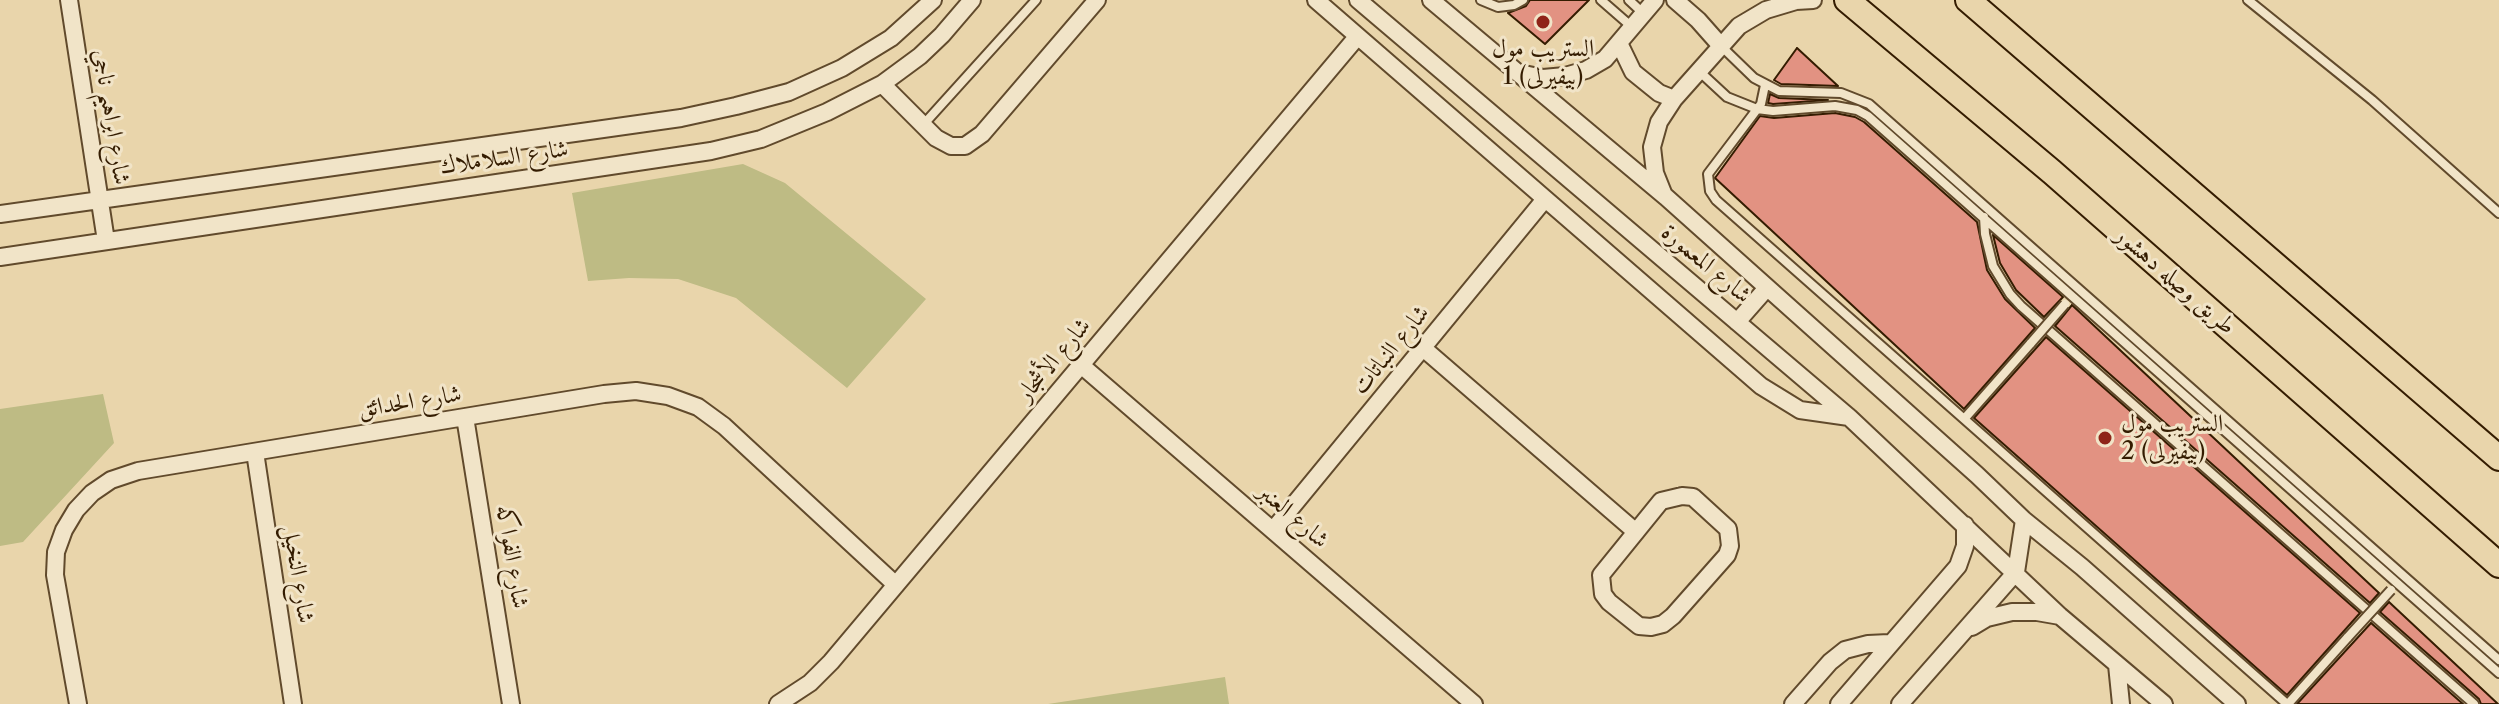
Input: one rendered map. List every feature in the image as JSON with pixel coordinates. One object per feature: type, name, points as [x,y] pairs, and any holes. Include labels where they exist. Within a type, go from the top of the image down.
[{"type":"main road","points":[[1968,0],[2499,458]]},
{"type":"main road","name":"طريق وصله دهشور","points":[[1852,5],[2052,172],[2499,565]]},
{"type":"street","name":"شارع ابراهيم ناجي","points":[[69,0],[106,241]]},
{"type":"street","name":"شارع السلاملاك","points":[[0,214],[681,118],[736,106],[789,92],[842,68],[891,38],[933,0]]},
{"type":"street","name":"شارع السلاملاك","points":[[0,257],[711,151],[761,139],[827,112],[882,84],[920,56],[972,0]]},
{"type":"street","points":[[882,84],[936,138],[951,146],[965,146],[982,134],[1097,0]]},
{"type":"street","points":[[1316,0],[1761,386],[1800,410],[1849,417]]},
{"type":"street","name":"شارع المعمورة","points":[[1358,0],[1849,417],[2060,616],[2164,704]]},
{"type":"street","name":"شارع المعمورة","points":[[1431,0],[1666,197],[2024,520],[2237,704]]},
{"type":"street","points":[[1521,74],[1543,78],[1586,70],[1605,59],[1655,0]]},
{"type":"street","points":[[1675,0],[1721,46]]},
{"type":"street","points":[[1666,197],[1655,173],[1652,147],[1659,122],[1674,99],[1739,26],[1766,10],[1796,1],[1813,0]]},
{"type":"street","points":[[1830,0],[1852,5]]},
{"type":"street","name":"شارع الأشجار","points":[[778,704],[821,673],[1357,37]]},
{"type":"street","points":[[1619,43],[1629,65],[1645,84],[1674,99]]},
{"type":"street","name":"شارع النباتات","points":[[1273,530],[1545,199]]},
{"type":"street","points":[[1737,322],[1766,289]]},
{"type":"street","points":[[1423,348],[1636,532]]},
{"type":"street","name":"شارع العنبر","points":[[1081,365],[1474,704]]},
{"type":"street","name":"شارع الحدائق","points":[[78,704],[55,575],[56,552],[76,510],[92,493],[111,480],[138,471],[604,394],[636,391],[668,396],[698,407],[724,426],[896,585]]},
{"type":"street","name":"شارع الفواكه","points":[[465,417],[511,704]]},
{"type":"street","name":"شارع النخيل","points":[[255,452],[293,704]]},
{"type":"street","points":[[1682,496],[1693,497],[1728,529],[1730,537],[1727,555],[1673,616],[1663,624],[1651,627],[1639,626],[1609,602],[1601,585],[1601,575],[1636,532],[1661,501],[1682,496]]},
{"type":"street","points":[[1900,704],[2016,572],[2024,520]]},
{"type":"street","points":[[1839,704],[1958,566],[1965,546],[1965,525]]},
{"type":"street","points":[[1960,634],[1987,618],[2012,612],[2060,616]]},
{"type":"street","points":[[1793,704],[1823,669],[1845,650],[1889,643]]},
{"type":"street","points":[[2117,665],[2121,704]]},
{"type":"lane","points":[[923,125],[1036,0]]},
{"type":"lane","points":[[1481,0],[1498,7],[1523,0]]},
{"type":"lane","points":[[1601,0],[1632,27]]},
{"type":"lane","points":[[1629,0],[1644,14]]},
{"type":"lane","points":[[2248,0],[2372,100],[2499,213]]},
{"type":"lane","points":[[1721,46],[1742,68],[1765,85],[1794,94],[1841,93],[1861,99],[1990,210],[2075,292],[2397,583],[2493,659],[2499,673]]},
{"type":"lane","points":[[1700,72],[1727,97],[1757,109],[1773,111],[1835,106],[1857,110],[2075,292]]},
{"type":"lane","points":[[1765,85],[1764,98],[1757,109],[1708,174],[1710,191],[1716,200],[2287,704],[2397,583]]},
{"type":"lane","points":[[1983,218],[1990,210]]},
{"type":"lane","points":[[1983,218],[1993,266],[2021,306],[2474,704]]},
{"type":"lane","points":[[1965,418],[2075,292]]},
{"type":"shaded area","points":[[743,164],[785,183],[926,299],[847,388],[736,298],[678,279],[588,281],[572,193]]},
{"type":"shaded area","points":[[103,394],[114,443],[23,542],[0,546],[0,409]]},
{"type":"shaded area","points":[[1225,677],[1229,704],[1048,704]]},
{"type":"building","name":"الستريب مول 1 (بيفيرلى)","points":[[1530,0],[1589,0],[1545,44],[1508,13],[1526,6]]},
{"type":"building","points":[[1797,48],[1838,86],[1781,84],[1774,80]]},
{"type":"building","points":[[1770,94],[1779,98],[1828,100],[1773,104],[1768,103]]},
{"type":"building","points":[[1835,113],[1864,122],[1977,222],[1987,270],[2005,299],[2035,328],[1964,409],[1715,178],[1760,116],[1774,118]]},
{"type":"building","points":[[1993,235],[2063,297],[2044,317],[2016,290],[2000,263]]},
{"type":"building","points":[[2072,305],[2379,593],[2370,603],[2055,326]]},
{"type":"building","points":[[2046,337],[2360,613],[2287,695],[1974,418]]},
{"type":"building","points":[[2389,602],[2498,704],[2481,704],[2380,612]]},
{"type":"building","points":[[2371,623],[2463,704],[2297,704]]},
{"type":"place","name":"الستريب مول 1 (بيفيرلى)","points":[[1543,22]]},
{"type":"place","name":"الستريب مول 2 (بيفيرلى)","points":[[2105,438]]}]
